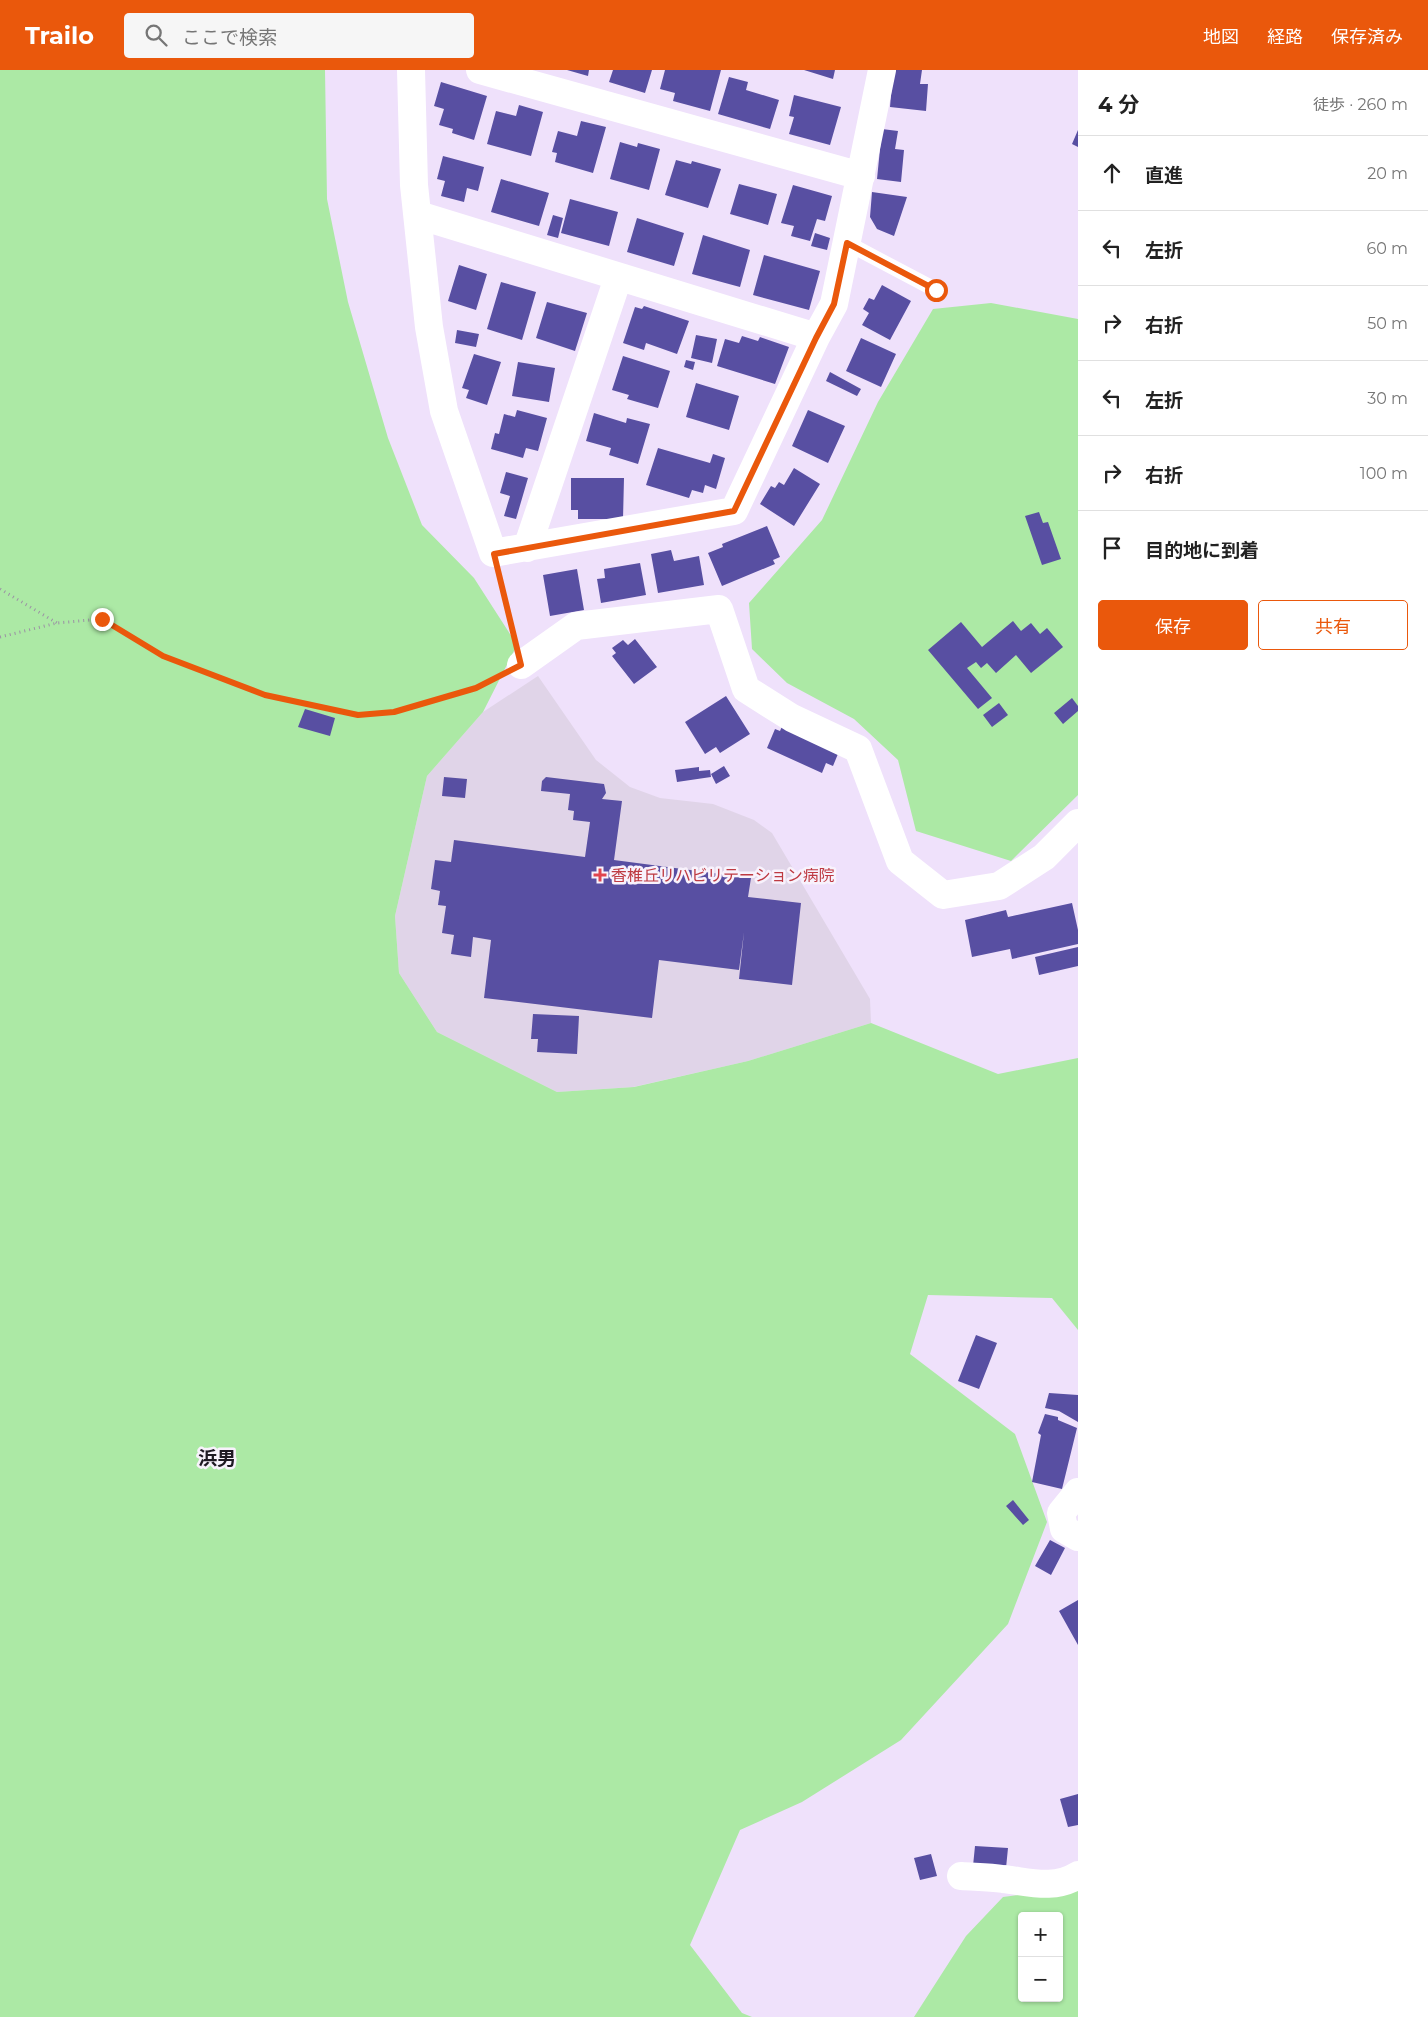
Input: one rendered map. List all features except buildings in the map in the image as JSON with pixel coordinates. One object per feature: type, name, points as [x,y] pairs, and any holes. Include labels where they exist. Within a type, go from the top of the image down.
[{"type":"street","points":[[411,70],[414,185],[429,326],[444,411],[494,554],[734,511],[834,304],[882,70]]},
{"type":"street","points":[[480,70],[861,176]]},
{"type":"street","points":[[418,216],[816,338]]},
{"type":"street","points":[[527,548],[618,278]]},
{"type":"street","points":[[521,665],[576,626],[719,609],[746,689],[792,718],[858,749],[900,861],[943,895],[999,886],[1044,857],[1078,823]]},
{"type":"street","points":[[1078,1492],[1061,1513],[1064,1529],[1078,1537]]},
{"type":"street","points":[[961,1876],[1004,1879],[1036,1884],[1066,1882],[1078,1875]]},
{"type":"lane","points":[[847,243],[936,290]]},
{"type":"path","points":[[0,637],[58,623],[102,619],[163,656],[265,695],[358,715],[394,712],[476,688],[521,665],[494,554]]},
{"type":"path","points":[[0,589],[58,623]]},
{"type":"shaded area","name":"香椎丘リハビリテーション病院","points":[[538,676],[596,760],[630,787],[660,798],[713,804],[754,820],[772,833],[870,999],[871,1023],[748,1061],[633,1087],[557,1092],[437,1032],[399,973],[395,916],[427,776],[483,712]]},
{"type":"green space","points":[[0,70],[325,70],[327,199],[348,302],[388,438],[422,525],[474,578],[517,645],[483,712],[427,776],[395,916],[399,973],[437,1032],[557,1092],[634,1087],[748,1061],[871,1023],[998,1074],[1078,1058],[1078,1330],[1052,1298],[928,1295],[910,1354],[1015,1434],[1047,1522],[1008,1624],[901,1740],[802,1802],[740,1830],[690,1945],[742,2013],[752,2017],[0,2017]]},
{"type":"green space","points":[[991,303],[1078,319],[1078,795],[1011,861],[916,831],[898,760],[854,719],[787,683],[752,649],[749,603],[822,520],[878,402],[933,309]]},
{"type":"green space","points":[[1078,1887],[1078,2017],[914,2017],[966,1936],[1003,1897]]},
{"type":"place","name":"香椎丘リハビリテーション病院","points":[[600,875]]},
{"type":"district","name":"浜男","points":[[217,1458]]},
{"type":"route","points":[[102,619],[163,656],[265,695],[358,715],[394,712],[476,688],[521,665],[494,554],[734,511],[834,304],[847,243],[936,290]]}]
